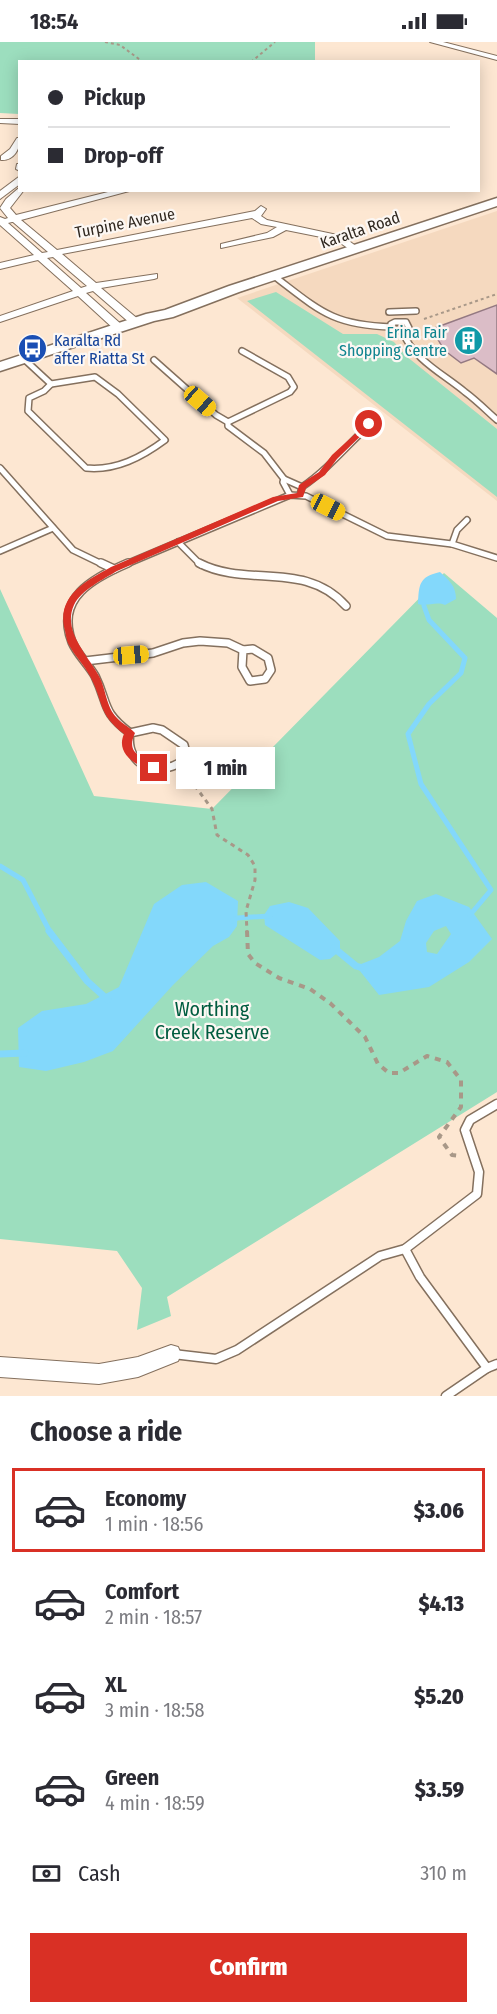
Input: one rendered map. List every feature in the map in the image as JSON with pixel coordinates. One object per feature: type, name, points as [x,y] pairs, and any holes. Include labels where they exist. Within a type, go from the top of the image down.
[{"type":"street","points":[[434,42],[497,58]]},
{"type":"street","points":[[0,121],[18,122]]},
{"type":"street","points":[[2,158],[13,151],[18,143]]},
{"type":"street","points":[[2,158],[18,165]]},
{"type":"street","points":[[0,196],[18,181]]},
{"type":"street","points":[[18,192],[5,208],[53,253],[135,322]]},
{"type":"street","points":[[0,221],[121,192]]},
{"type":"street","name":"Karalta Road","points":[[0,367],[118,327],[168,314],[234,289],[497,202]]},
{"type":"street","name":"Turpine Avenue","points":[[0,266],[259,210],[256,217],[264,222],[284,227]]},
{"type":"street","points":[[0,221],[81,291],[83,296],[118,327]]},
{"type":"street","points":[[224,246],[270,235],[284,227],[339,238],[355,249]]},
{"type":"street","points":[[0,319],[93,287],[154,276]]},
{"type":"street","points":[[0,1367],[99,1374],[138,1367],[171,1354]]},
{"type":"lane","points":[[274,276],[327,317],[339,322],[360,326],[392,327],[402,331],[409,328],[406,322],[395,322],[391,324],[392,327]]},
{"type":"lane","points":[[389,312],[416,311]]},
{"type":"lane","points":[[402,331],[416,355],[467,393],[497,420]]},
{"type":"lane","points":[[228,422],[290,392],[294,387],[288,377],[242,351]]},
{"type":"lane","points":[[24,359],[51,384]]},
{"type":"lane","points":[[154,360],[216,415],[228,422],[233,432],[264,453],[284,480],[290,495]]},
{"type":"lane","points":[[85,377],[99,379],[118,394],[165,440],[144,453],[109,467],[86,468],[28,411],[29,398],[51,384],[85,377]]},
{"type":"lane","points":[[300,495],[302,487],[322,474],[334,457],[369,424]]},
{"type":"lane","points":[[0,468],[79,555],[114,569]]},
{"type":"lane","points":[[284,480],[302,487]]},
{"type":"lane","points":[[130,733],[126,741],[129,751],[134,759],[144,765],[164,770],[179,765],[187,757],[187,750],[177,738],[153,729],[130,733],[113,720],[106,710],[95,676],[72,642],[67,617],[68,608],[80,591],[114,569],[290,495],[300,495],[387,536],[452,544],[497,558]]},
{"type":"lane","points":[[452,544],[457,530],[467,520]]},
{"type":"lane","points":[[0,551],[53,528]]},
{"type":"lane","points":[[178,542],[191,557],[204,566],[299,579],[335,594],[346,606]]},
{"type":"lane","points":[[85,662],[113,656],[153,653],[191,642],[228,643],[243,650],[254,649],[268,657],[271,670],[265,679],[250,681],[243,675],[241,665],[243,650]]},
{"type":"lane","points":[[171,1354],[216,1359],[237,1350],[380,1256],[405,1249],[477,1194],[479,1172],[465,1130],[470,1120],[497,1104]]},
{"type":"lane","points":[[405,1249],[420,1277],[492,1366],[446,1396]]},
{"type":"path","points":[[105,42],[120,45],[140,60]]},
{"type":"path","points":[[253,60],[275,42]]},
{"type":"path","points":[[420,318],[433,316],[497,294]]},
{"type":"path","points":[[179,765],[212,809],[217,835],[253,860],[256,873],[246,910],[248,954],[255,963],[279,978],[310,989],[330,1003],[365,1037],[383,1070],[394,1074],[427,1056],[440,1058],[453,1066],[460,1080],[463,1102],[439,1137],[452,1155],[474,1158]]},
{"type":"shaded area","name":"Erina Fair Shopping Centre","points":[[497,211],[497,501],[237,298]]},
{"type":"green space","points":[[0,42],[315,42],[315,60],[18,60],[18,114],[0,113]]},
{"type":"green space","points":[[276,292],[343,334],[377,334],[394,342],[406,356],[497,429],[497,497],[247,301]]},
{"type":"green space","name":"Worthing Creek Reserve","points":[[444,573],[497,618],[497,1092],[167,1297],[171,1316],[137,1330],[142,1288],[117,1251],[0,1239],[0,589],[94,796],[212,809]]},
{"type":"water","points":[[440,572],[453,587],[456,599],[445,605],[418,604],[419,591],[424,579]]},
{"type":"water","points":[[206,882],[238,901],[237,926],[229,937],[213,946],[173,985],[113,1051],[84,1062],[46,1071],[19,1067],[18,1028],[42,1011],[86,1004],[119,987],[154,904],[182,885]]},
{"type":"water","points":[[436,894],[469,907],[492,939],[469,962],[429,987],[379,995],[356,966],[379,957],[400,941],[406,921],[417,901]],"holes":[[[446,926],[451,934],[437,954],[427,952],[426,943],[434,931]]]},
{"type":"water","points":[[289,902],[308,908],[340,941],[340,951],[330,959],[320,960],[265,925],[264,915],[270,906]]},
{"type":"building","name":"Erina Fair Shopping Centre","points":[[497,305],[497,374],[474,358],[461,363],[444,350],[432,329]]},
{"type":"waterway","points":[[424,606],[429,620],[465,658],[461,673],[429,704],[408,734],[421,784],[491,890],[470,915]]},
{"type":"waterway","points":[[0,866],[23,880],[50,932]]},
{"type":"waterway","points":[[232,921],[237,918],[270,916]]},
{"type":"waterway","points":[[49,931],[87,981],[108,1000]]},
{"type":"waterway","points":[[334,948],[356,966],[363,968]]},
{"type":"waterway","points":[[0,1054],[25,1053]]},
{"type":"place","name":"Erina Fair Shopping Centre","points":[[468,341]]},
{"type":"place","name":"Karalta Rd after Riatta St","points":[[33,349]]},
{"type":"route","points":[[154,768],[134,759],[126,741],[130,733],[113,720],[106,710],[95,676],[72,642],[67,617],[68,608],[73,599],[95,580],[114,569],[276,499],[300,495],[302,487],[322,474],[334,457],[351,444],[369,424]]}]
